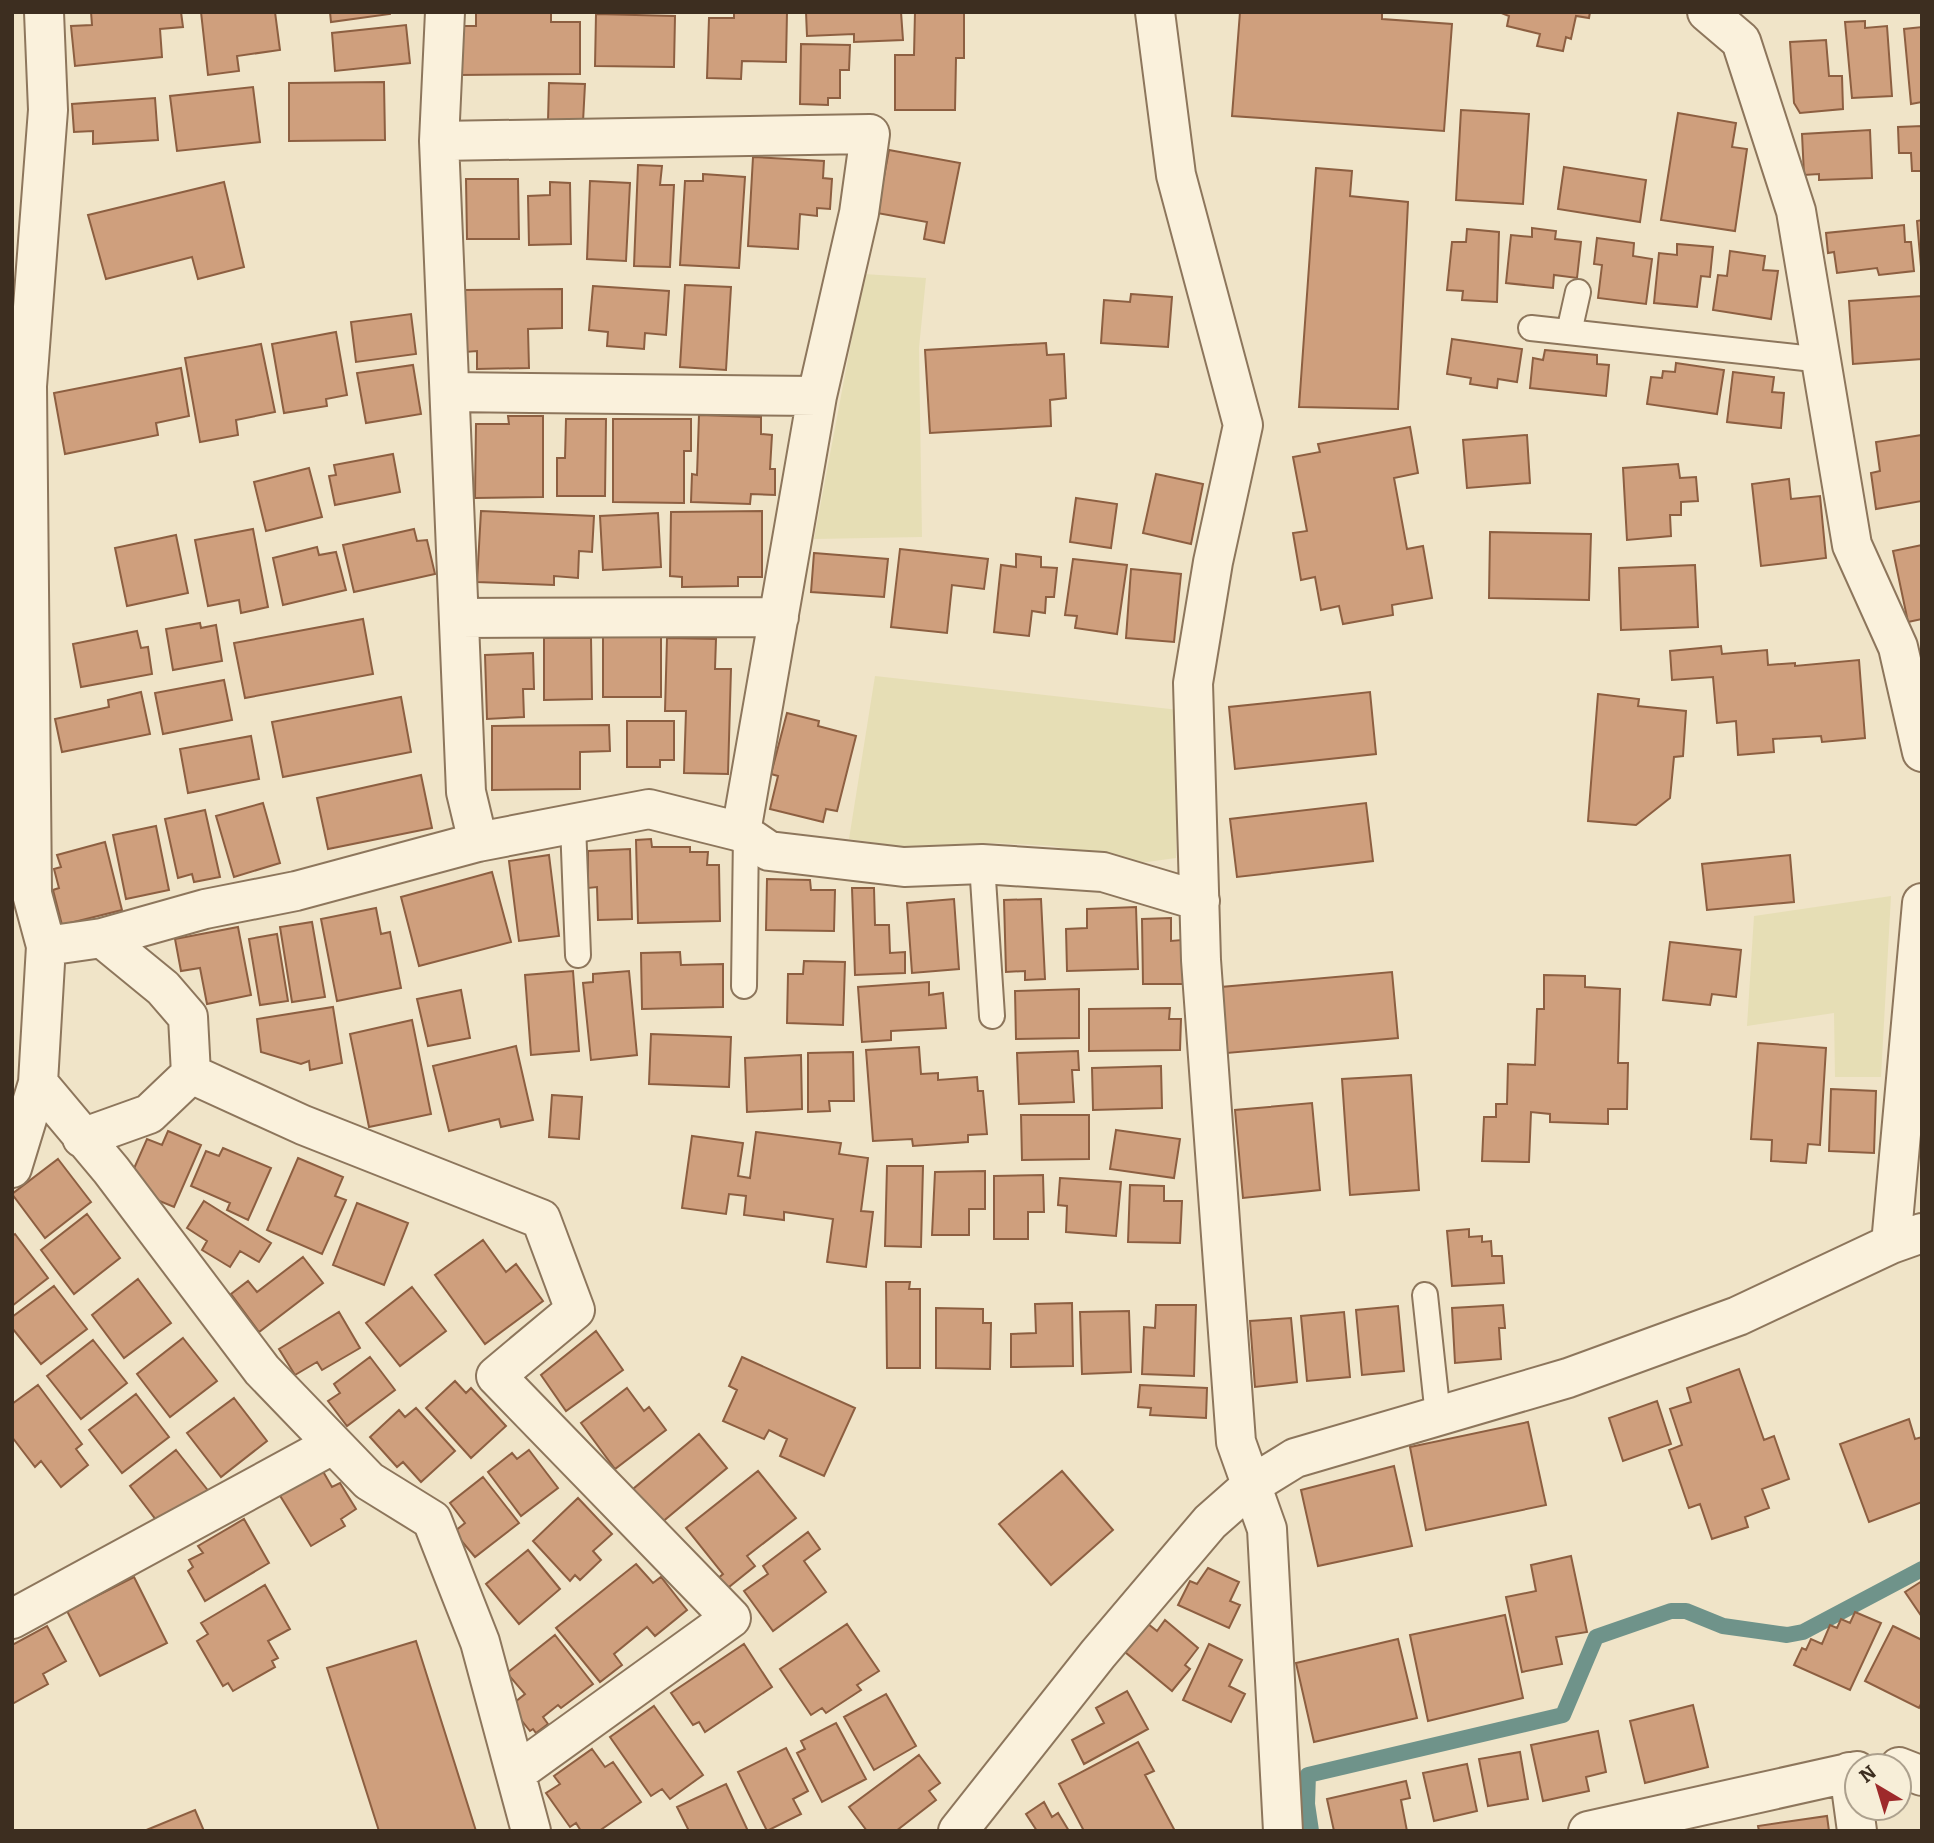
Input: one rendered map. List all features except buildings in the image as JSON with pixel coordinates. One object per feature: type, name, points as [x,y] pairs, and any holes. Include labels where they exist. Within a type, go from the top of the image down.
[{"type":"street","points":[[12,1168],[38,1083],[46,946],[32,894],[27,414],[48,110],[44,12]]},
{"type":"street","points":[[444,12],[439,141],[466,792],[478,842]]},
{"type":"street","points":[[1155,12],[1176,175],[1243,425],[1213,562],[1193,683],[1201,960],[1236,1443],[1267,1529],[1283,1831]]},
{"type":"street","points":[[1707,12],[1741,41],[1796,211],[1852,545],[1898,647],[1922,752]]},
{"type":"street","points":[[439,141],[870,134],[859,213],[817,396],[743,833]]},
{"type":"street","points":[[450,392],[817,396]]},
{"type":"street","points":[[459,618],[779,617]]},
{"type":"street","points":[[46,946],[102,938],[205,909],[296,891],[478,842],[649,809],[743,833],[769,850],[904,867],[982,864],[1103,872],[1200,901]]},
{"type":"street","points":[[958,1831],[1098,1654],[1210,1521],[1253,1484],[1295,1458],[1568,1378],[1738,1316],[1907,1238],[1921,904]]},
{"type":"street","points":[[82,1138],[149,1114],[191,1074],[188,1017],[163,988],[102,938]]},
{"type":"street","points":[[191,1074],[303,1125],[541,1219],[575,1310],[496,1376],[731,1618],[516,1773]]},
{"type":"street","points":[[38,1083],[111,1170],[261,1370],[369,1480],[432,1520],[480,1642],[531,1831]]},
{"type":"street","points":[[12,1619],[332,1445]]},
{"type":"street","points":[[1588,1831],[1843,1774]]},
{"type":"lane","points":[[1569,332],[1577,292]]},
{"type":"lane","points":[[1531,328],[1823,360]]},
{"type":"lane","points":[[573,824],[578,956]]},
{"type":"lane","points":[[743,833],[744,986]]},
{"type":"lane","points":[[982,864],[992,1016]]},
{"type":"lane","points":[[1425,1295],[1438,1416]]},
{"type":"shaded area","points":[[864,274],[926,278],[919,348],[922,537],[814,539]]},
{"type":"shaded area","points":[[875,676],[1179,710],[1176,858],[1140,863],[1052,846],[996,843],[905,847],[849,839]]},
{"type":"shaded area","points":[[1891,896],[1881,1077],[1835,1077],[1834,1013],[1747,1026],[1754,916]]},
{"type":"waterway","points":[[1311,1831],[1307,1804],[1308,1775],[1563,1715],[1596,1637],[1671,1611],[1686,1611],[1723,1626],[1787,1635],[1803,1632],[1922,1569]]}]
